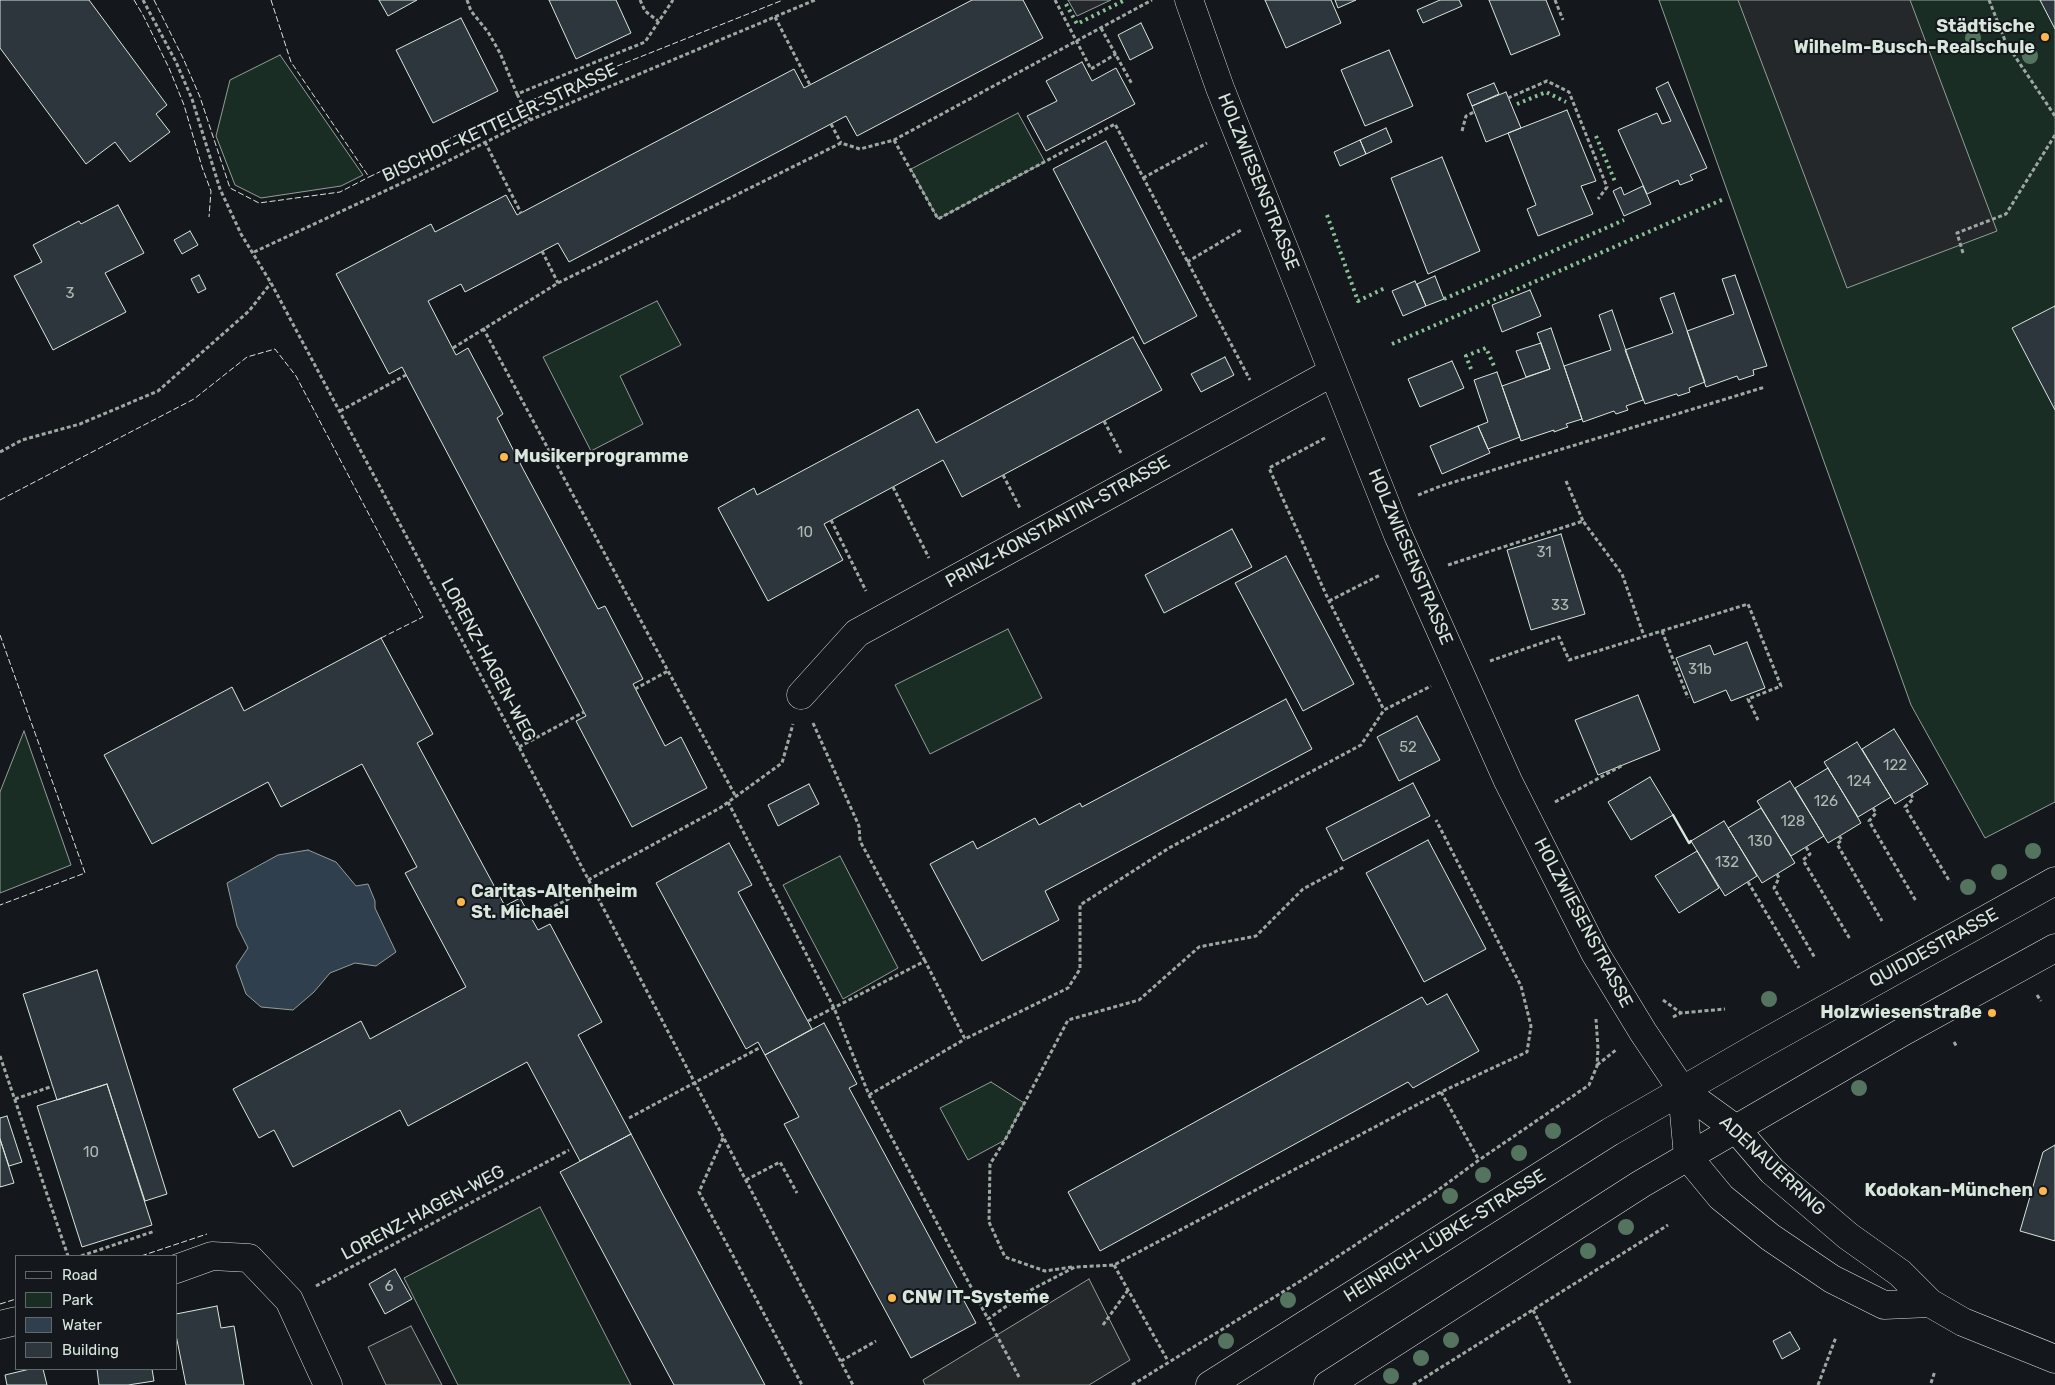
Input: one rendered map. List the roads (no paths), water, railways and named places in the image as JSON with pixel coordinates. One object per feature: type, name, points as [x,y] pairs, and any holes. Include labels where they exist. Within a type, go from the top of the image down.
[{"type":"street","name":"HOLZWIESENSTRASSE","points":[[1189,0],[1220,88],[1333,372],[1413,568],[1459,672],[1526,817],[1595,953],[1643,1032],[1682,1090]]},
{"type":"street","name":"PRINZ-KONSTANTIN-STRASSE","points":[[800,695],[857,633],[1333,372]]},
{"type":"street","name":"QUIDDESTRASSE","points":[[1682,1090],[2055,881]]},
{"type":"street","points":[[1328,1385],[1545,1244],[1736,1128],[1906,1030],[2055,948]]},
{"type":"street","name":"ADENAUERRING","points":[[1682,1090],[1736,1128],[1772,1171],[1848,1236],[1900,1274],[1930,1303],[1963,1322],[2055,1358]]},
{"type":"street","points":[[1682,1090],[1688,1157],[1722,1197],[1770,1237],[1832,1279],[1884,1305],[1930,1303]]},
{"type":"street","name":"HEINRICH-LÜBKE-STRASSE","points":[[1210,1385],[1610,1132],[1682,1090]]},
{"type":"street","points":[[178,1267],[212,1256],[249,1258],[289,1300],[328,1385]]},
{"type":"street","points":[[0,1325],[15,1320]]},
{"type":"water","points":[[308,850],[336,862],[356,886],[368,884],[375,901],[375,908],[396,952],[376,966],[355,963],[330,973],[314,992],[293,1010],[261,1007],[246,994],[236,966],[248,948],[237,926],[227,883],[278,855]]},
{"type":"place","name":"Städtische Wilhelm-Busch-Realschule","points":[[2045,37]]},
{"type":"place","name":"Musikerprogramme","points":[[504,457]]},
{"type":"place","name":"Caritas-Altenheim St. Michael","points":[[461,902]]},
{"type":"place","name":"Holzwiesenstraße","points":[[1992,1013]]},
{"type":"place","name":"Kodokan-München","points":[[2043,1191]]},
{"type":"place","name":"CNW IT-Systeme","points":[[892,1298]]}]
